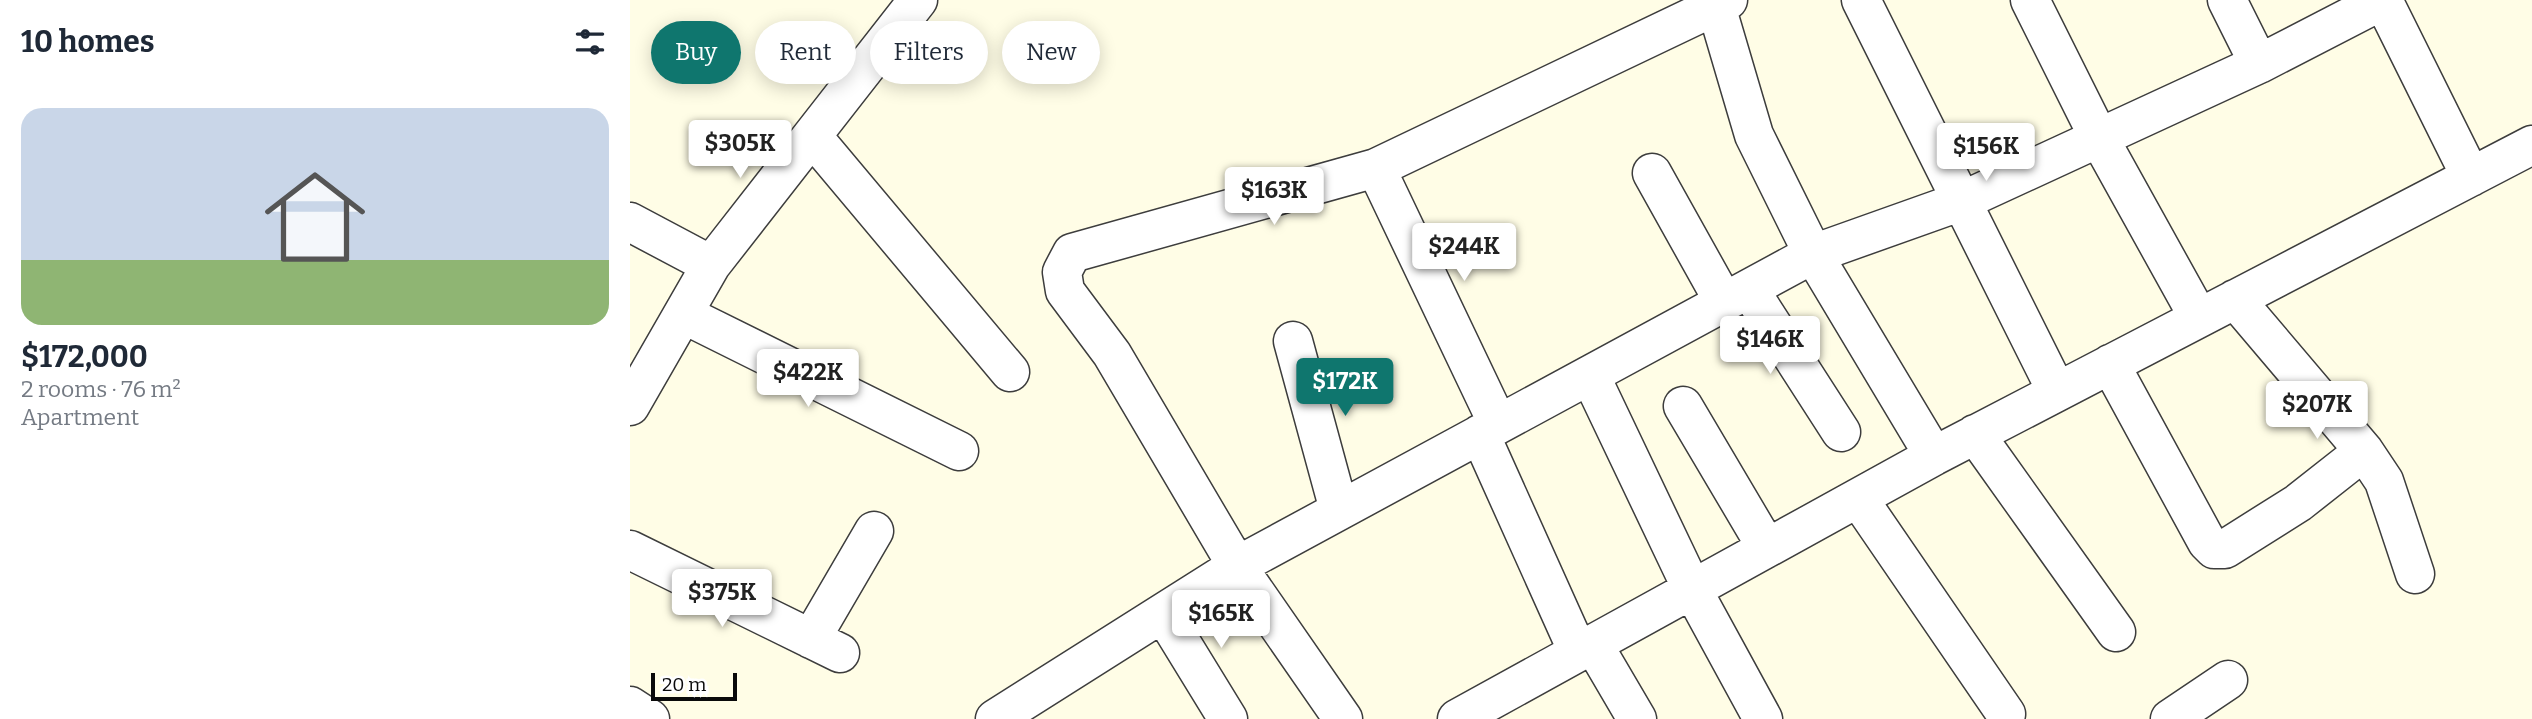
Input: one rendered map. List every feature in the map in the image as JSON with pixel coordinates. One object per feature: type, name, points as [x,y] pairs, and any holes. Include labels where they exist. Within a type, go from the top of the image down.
[{"type":"street","points":[[630,407],[711,265],[918,0]]},
{"type":"street","points":[[1861,0],[2057,392]]},
{"type":"street","points":[[2030,0],[2098,136],[2199,317]]},
{"type":"street","points":[[2227,0],[2259,64]]},
{"type":"street","points":[[995,719],[1237,566],[1813,254],[1962,201],[2259,64],[2383,0],[2471,177]]},
{"type":"street","points":[[1343,719],[1237,566],[1112,354],[1065,291],[1062,271],[1072,253],[1376,168],[1722,3],[1754,135],[1813,254],[1934,456]]},
{"type":"street","points":[[812,136],[1010,372]]},
{"type":"street","points":[[1457,719],[1975,434],[2532,145]]},
{"type":"street","points":[[1376,168],[1586,648],[1637,719]]},
{"type":"street","points":[[1652,173],[1736,295],[1841,432]]},
{"type":"street","points":[[630,222],[711,265]]},
{"type":"street","points":[[2235,299],[2364,451],[2384,481],[2415,574]]},
{"type":"street","points":[[683,314],[959,451]]},
{"type":"street","points":[[1293,341],[1339,510]]},
{"type":"street","points":[[2110,364],[2207,542],[2214,550],[2225,550],[2298,503],[2364,451]]},
{"type":"street","points":[[1590,375],[1692,589],[1763,719]]},
{"type":"street","points":[[1683,406],[1767,548]]},
{"type":"street","points":[[1975,434],[2116,632]]},
{"type":"street","points":[[1858,498],[2006,714]]},
{"type":"street","points":[[630,550],[825,646],[874,531]]},
{"type":"street","points":[[1163,612],[1227,719]]},
{"type":"street","points":[[2170,719],[2228,680]]},
{"type":"street","points":[[630,706],[650,719]]}]
